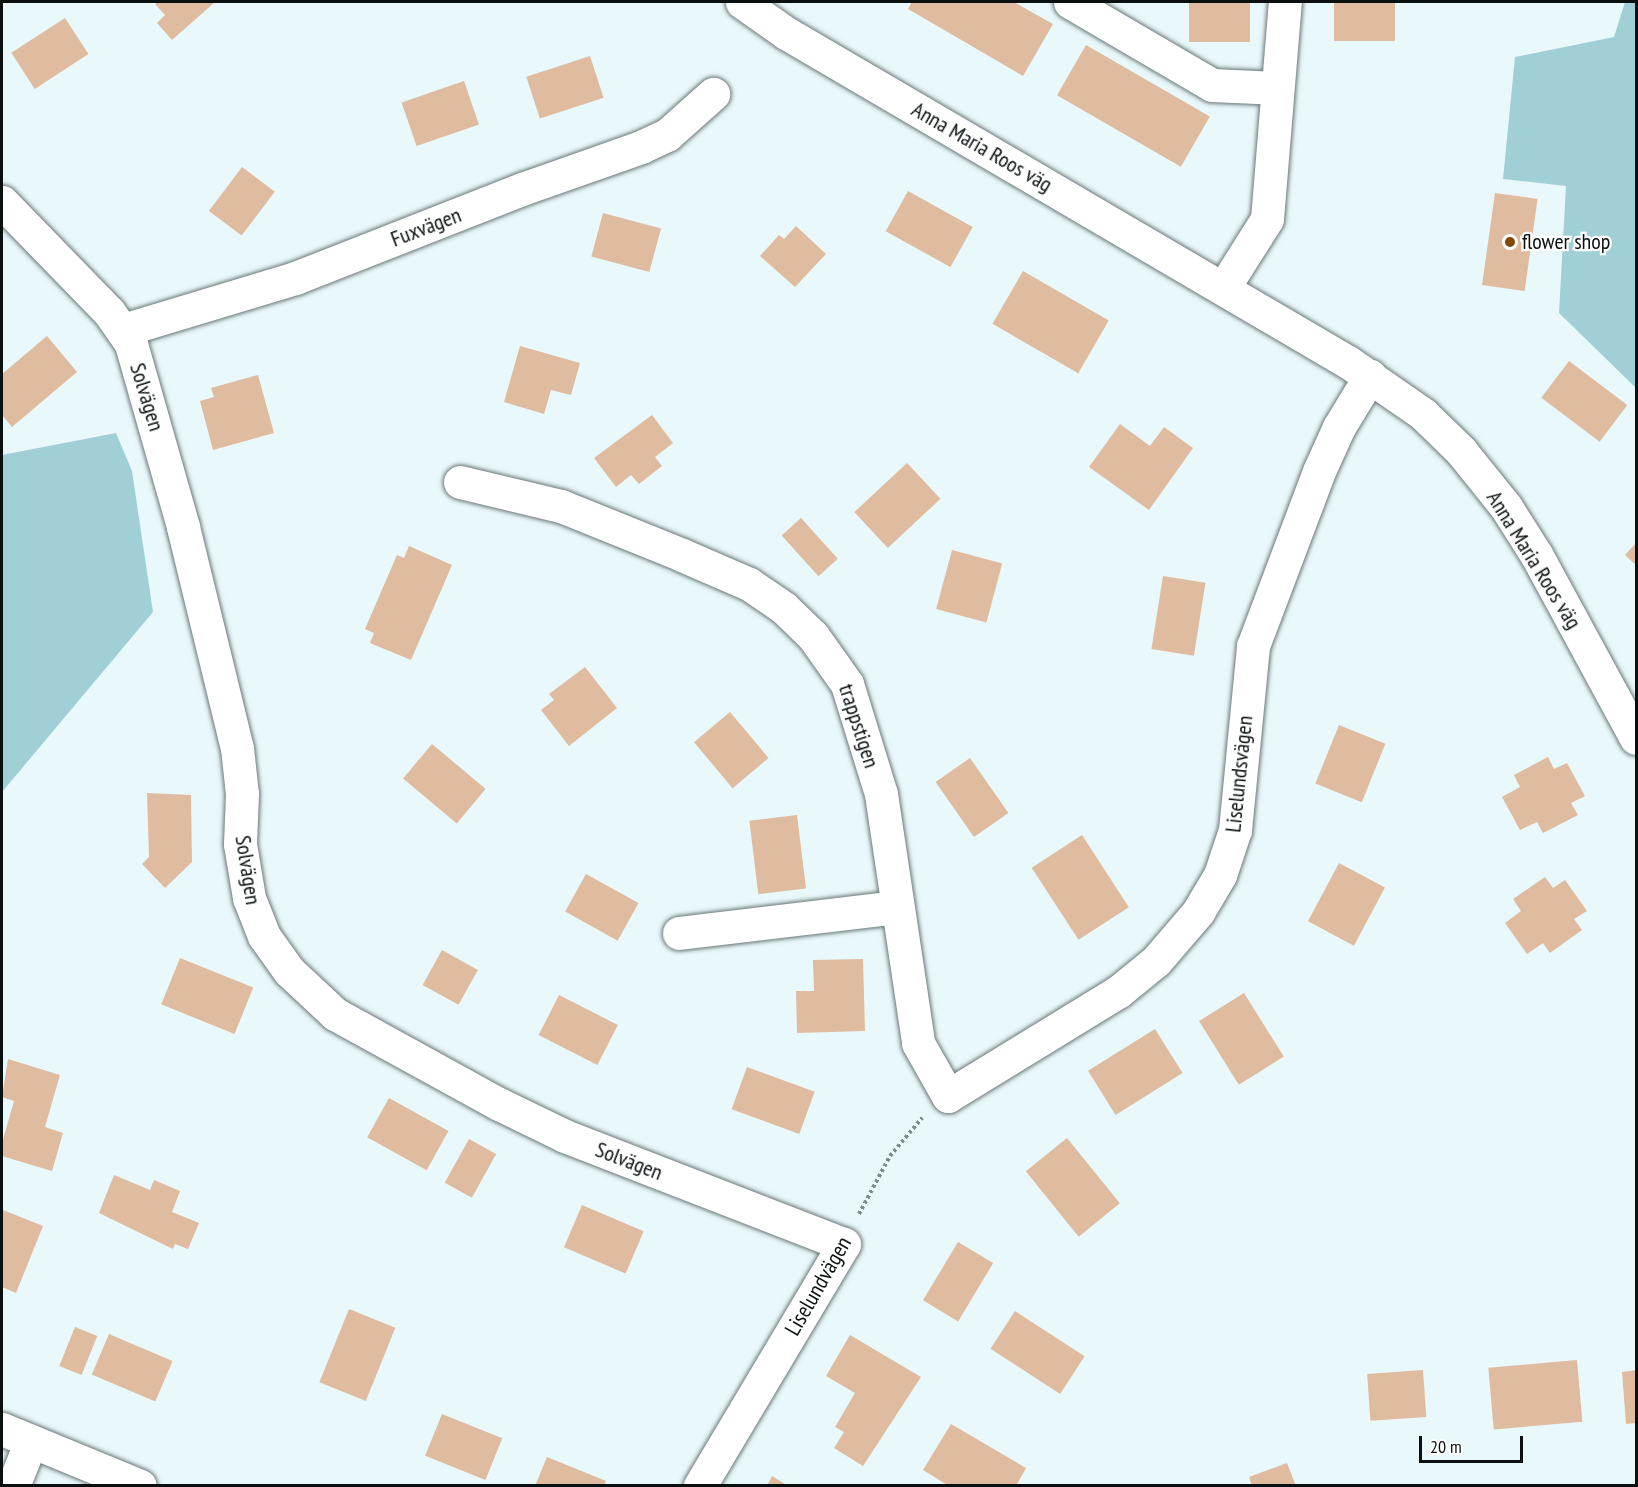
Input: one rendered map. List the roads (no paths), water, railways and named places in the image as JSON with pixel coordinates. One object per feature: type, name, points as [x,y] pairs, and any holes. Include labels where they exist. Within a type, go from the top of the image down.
[{"type":"street","name":"Anna Maria Roos väg","points":[[742,2],[786,33],[1224,287],[1370,376],[1439,429],[1506,507],[1537,556],[1636,738]]},
{"type":"street","points":[[1070,2],[1212,85],[1277,88]]},
{"type":"street","points":[[1224,287],[1267,219],[1284,2]]},
{"type":"street","name":"Fuxvägen","points":[[123,330],[296,278],[522,189],[641,147],[667,135],[713,93]]},
{"type":"street","name":"Solvägen","points":[[2,202],[123,330],[131,344],[162,448],[237,748],[242,794],[240,844],[249,898],[264,936],[289,971],[335,1014],[499,1104],[565,1136],[844,1244]]},
{"type":"street","name":"Liselundsvägen","points":[[948,1096],[1118,992],[1156,961],[1198,912],[1220,875],[1235,830],[1253,646],[1320,469],[1339,427],[1370,376]]},
{"type":"street","name":"trappstigen","points":[[460,482],[561,506],[749,584],[783,608],[813,636],[847,684],[881,794],[918,1043],[948,1096]]},
{"type":"street","points":[[679,933],[897,907]]},
{"type":"street","name":"Liselundvägen","points":[[700,1485],[844,1244]]},
{"type":"street","points":[[2,1429],[140,1485]]},
{"type":"street","points":[[13,1485],[31,1441]]},
{"type":"place","name":"flower shop","points":[[1510,242]]}]
